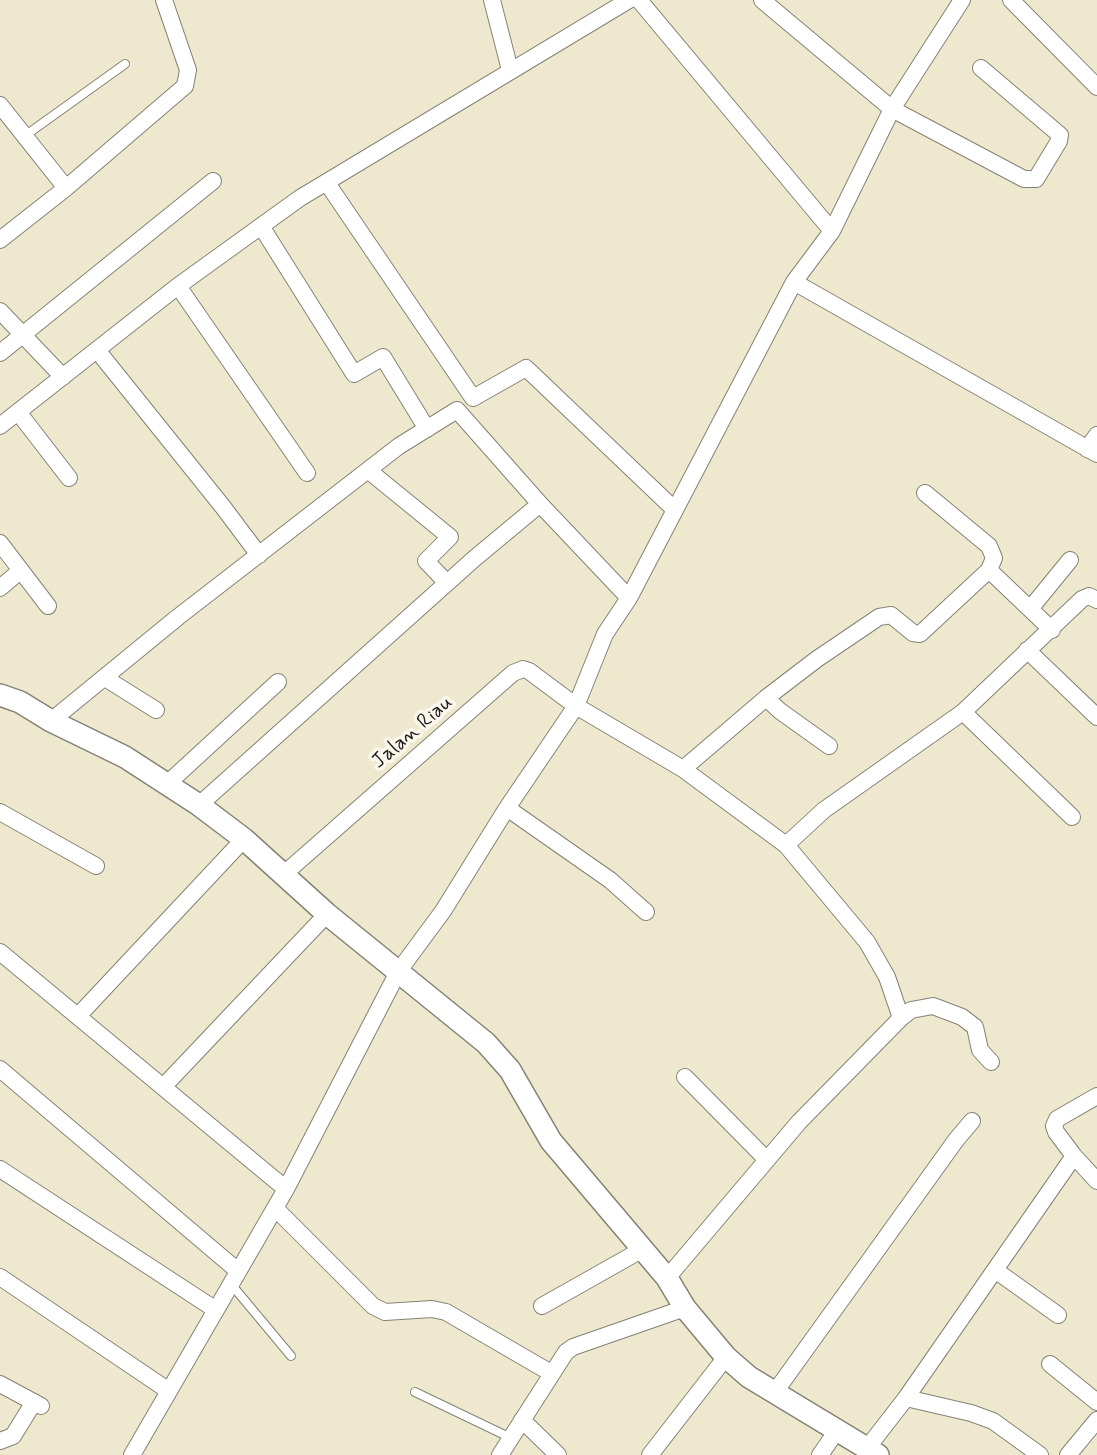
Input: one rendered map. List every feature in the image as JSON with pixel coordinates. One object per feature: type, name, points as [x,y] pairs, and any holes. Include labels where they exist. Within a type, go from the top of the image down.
[{"type":"street","points":[[0,240],[186,86],[187,70],[164,0]]},
{"type":"street","points":[[492,0],[510,70]]},
{"type":"street","points":[[639,0],[832,232]]},
{"type":"street","points":[[132,1455],[286,1189],[398,972],[448,904],[507,808],[576,706],[605,634],[629,597],[794,282],[832,232],[891,108],[962,0]]},
{"type":"street","points":[[1010,0],[1097,87]]},
{"type":"street","points":[[765,1],[891,108],[1024,179],[1036,179],[1060,135],[981,68]]},
{"type":"street","points":[[0,426],[178,286],[300,198],[620,2]]},
{"type":"street","points":[[0,105],[66,188]]},
{"type":"street","points":[[0,353],[213,181]]},
{"type":"street","points":[[327,183],[473,398]]},
{"type":"street","points":[[261,226],[354,374],[383,357],[427,429]]},
{"type":"street","points":[[794,282],[1092,452],[1097,435]]},
{"type":"street","points":[[178,286],[307,473]]},
{"type":"street","points":[[0,311],[63,377]]},
{"type":"street","points":[[97,350],[223,506],[259,555]]},
{"type":"street","points":[[51,721],[178,617],[400,446],[473,398],[526,368],[674,510]]},
{"type":"street","points":[[457,410],[540,504],[629,597]]},
{"type":"street","points":[[18,412],[69,478]]},
{"type":"street","points":[[369,471],[450,537],[426,561],[447,583]]},
{"type":"street","points":[[683,769],[766,698],[817,659],[884,615],[894,616],[918,635],[989,570],[994,558],[989,546],[925,493]]},
{"type":"street","points":[[199,805],[447,583],[540,504]]},
{"type":"street","points":[[0,543],[48,606]]},
{"type":"street","points":[[1030,609],[1070,560]]},
{"type":"street","points":[[989,570],[1052,630]]},
{"type":"street","points":[[0,588],[20,571]]},
{"type":"street","points":[[786,845],[824,810],[963,712],[1084,597],[1097,600]]},
{"type":"street","points":[[1027,650],[1097,717]]},
{"type":"street","name":"Jalan Riau","points":[[284,874],[517,670],[529,671],[576,706],[683,769],[786,845],[867,942],[887,977],[901,1018]]},
{"type":"street","points":[[105,678],[156,710]]},
{"type":"street","points":[[167,784],[278,682]]},
{"type":"street","points":[[0,695],[20,702],[51,721],[125,757],[199,805],[244,839],[327,914],[495,1051],[510,1070],[551,1141],[667,1278],[685,1308],[726,1357],[737,1368],[873,1451],[906,1398],[1074,1156]]},
{"type":"street","points":[[766,698],[829,746]]},
{"type":"street","points":[[963,712],[1072,817]]},
{"type":"street","points":[[507,808],[610,880],[646,912]]},
{"type":"street","points":[[0,812],[96,866]]},
{"type":"street","points":[[78,1016],[244,839]]},
{"type":"street","points":[[163,1087],[327,914]]},
{"type":"street","points":[[0,952],[286,1189]]},
{"type":"street","points":[[667,1278],[799,1122],[911,1010],[933,1006],[962,1017],[975,1027],[980,1050],[991,1062]]},
{"type":"street","points":[[0,1069],[234,1278]]},
{"type":"street","points":[[685,1077],[767,1160]]},
{"type":"street","points":[[1097,1096],[1057,1119],[1054,1126],[1074,1156],[1097,1181]]},
{"type":"street","points":[[775,1392],[972,1121]]},
{"type":"street","points":[[1,1171],[216,1310]]},
{"type":"street","points":[[275,1208],[373,1307],[385,1312],[432,1309],[446,1312],[551,1373]]},
{"type":"street","points":[[542,1306],[643,1249]]},
{"type":"street","points":[[995,1270],[1058,1315]]},
{"type":"street","points":[[0,1277],[169,1391]]},
{"type":"street","points":[[500,1455],[560,1359],[573,1347],[685,1308]]},
{"type":"street","points":[[650,1455],[726,1357]]},
{"type":"street","points":[[1050,1364],[1097,1402]]},
{"type":"street","points":[[0,1384],[38,1404],[13,1436],[0,1440]]},
{"type":"street","points":[[906,1398],[971,1413],[993,1421],[1040,1455]]},
{"type":"street","points":[[522,1420],[558,1455]]},
{"type":"street","points":[[1068,1455],[1097,1420]]},
{"type":"street","points":[[820,1455],[838,1429]]},
{"type":"lane","points":[[26,135],[125,64]]},
{"type":"lane","points":[[234,1278],[291,1356]]},
{"type":"lane","points":[[415,1392],[511,1438]]}]
